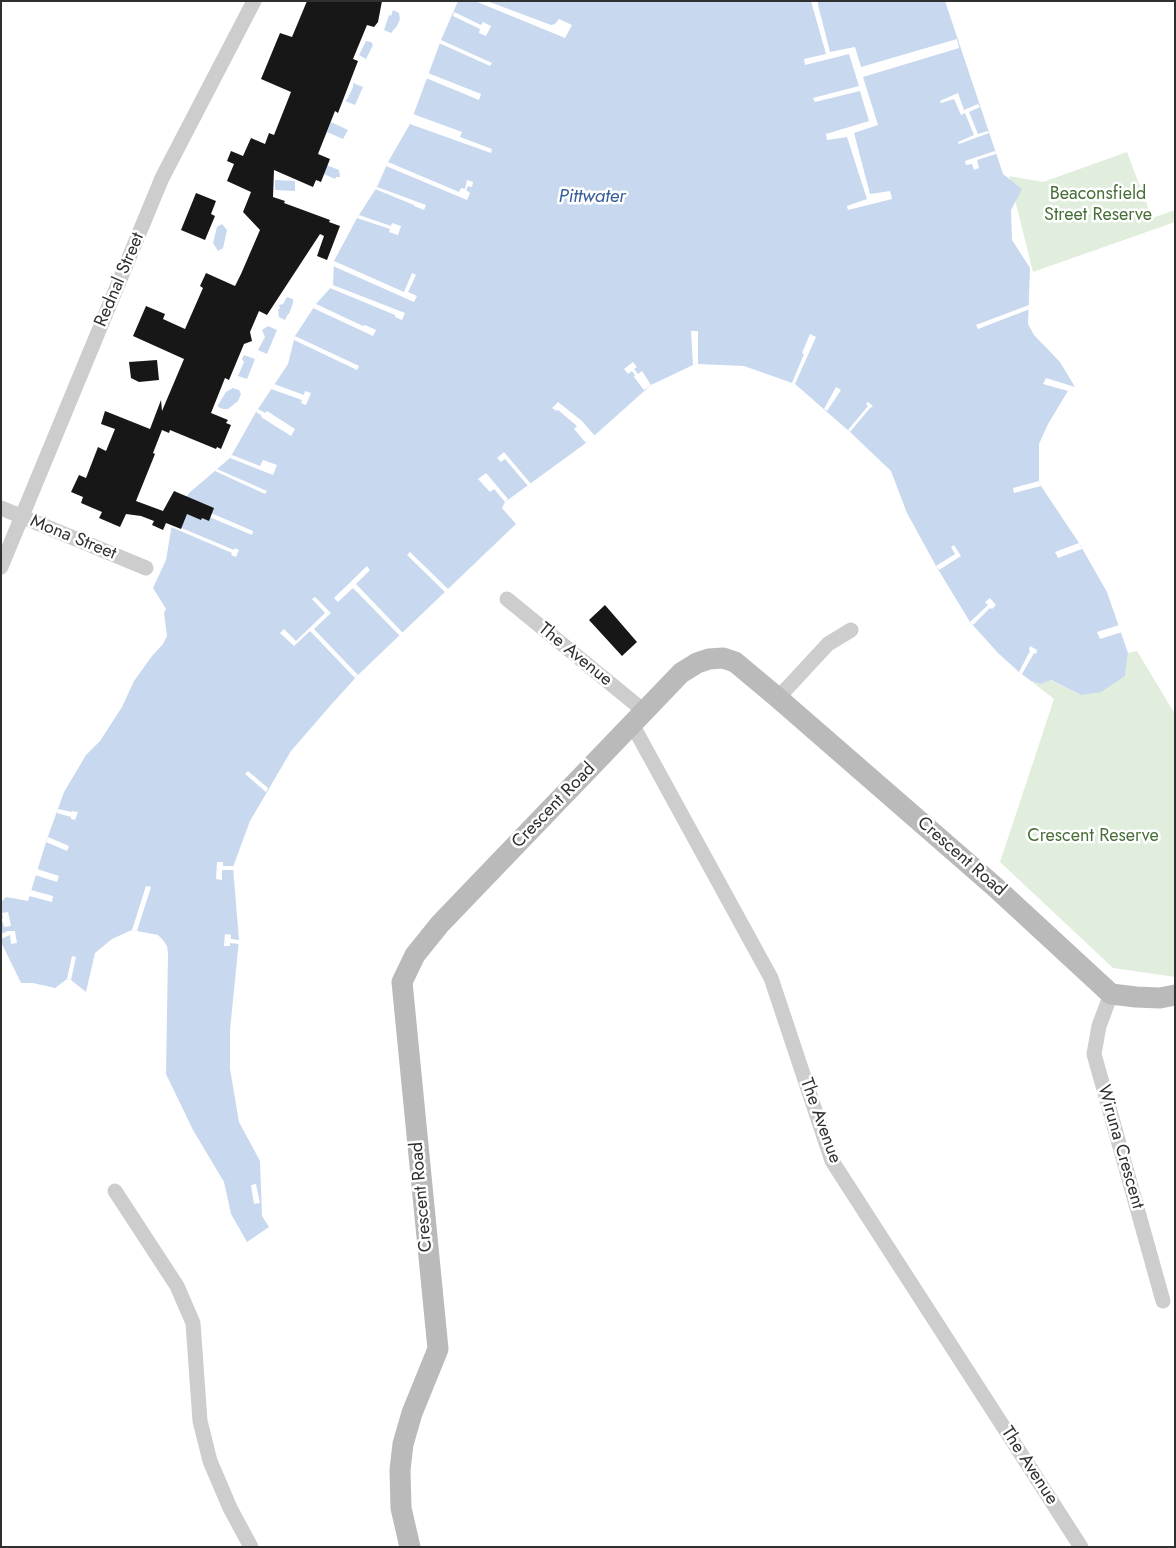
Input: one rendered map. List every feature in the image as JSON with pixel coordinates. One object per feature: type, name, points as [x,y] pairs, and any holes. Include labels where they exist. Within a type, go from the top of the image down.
[{"type":"street","name":"Rednal Street","points":[[1,567],[162,178],[254,1]]},
{"type":"street","name":"Mona Street","points":[[1,508],[146,568]]},
{"type":"street","name":"The Avenue","points":[[506,598],[638,717],[771,978],[832,1161],[1080,1547]]},
{"type":"street","points":[[778,698],[828,644],[851,630]]},
{"type":"street","name":"Crescent Road","points":[[410,1547],[401,1508],[400,1470],[403,1444],[412,1413],[438,1349],[402,982],[415,955],[440,924],[681,673],[697,663],[709,659],[723,658],[735,662],[994,886],[1111,994]]},
{"type":"street","points":[[1111,994],[1160,998],[1175,995]]},
{"type":"street","name":"Wiruna Crescent","points":[[1111,994],[1099,1026],[1094,1054],[1163,1302]]},
{"type":"street","points":[[115,1191],[177,1286],[193,1323],[200,1421],[210,1460],[230,1508],[251,1547]]},
{"type":"green space","name":"Beaconsfield Street Reserve","points":[[1127,152],[1152,218],[1175,210],[1175,222],[1033,272],[1009,176],[1043,182]]},
{"type":"green space","name":"Crescent Reserve","points":[[1137,651],[1175,714],[1175,977],[1113,968],[1000,862],[1054,699],[1031,681],[1041,684],[1050,680],[1081,695],[1125,676],[1128,653]]},
{"type":"water","name":"Pittwater","points":[[458,1],[945,1],[1003,174],[1022,189],[1011,210],[1012,240],[1030,268],[1028,324],[1034,335],[1060,362],[1075,387],[1068,391],[1048,424],[1039,444],[1039,481],[1079,543],[1107,592],[1128,653],[1125,676],[1101,692],[1081,695],[1051,680],[1041,684],[1031,681],[1019,672],[998,653],[970,622],[907,513],[891,471],[795,384],[744,366],[698,364],[651,385],[586,443],[505,502],[502,508],[516,524],[358,675],[330,706],[291,751],[250,821],[233,867],[239,940],[230,1030],[230,1069],[239,1122],[260,1161],[262,1216],[269,1227],[247,1242],[231,1214],[224,1182],[193,1130],[166,1074],[168,953],[167,946],[163,940],[158,935],[132,930],[112,939],[95,953],[86,992],[67,979],[55,988],[33,983],[21,983],[1,942],[1,902],[6,897],[28,901],[64,792],[86,755],[100,741],[122,707],[134,681],[163,644],[167,636],[164,613],[166,609],[153,588],[166,560],[172,524],[189,493],[230,458],[256,412],[288,364],[295,336],[316,304],[333,285],[334,261],[357,218],[377,187],[388,162],[410,124],[441,40]]},
{"type":"water","points":[[393,10],[399,13],[400,19],[391,33],[384,30],[389,15],[391,16]]},
{"type":"water","points":[[366,41],[371,42],[373,45],[366,59],[359,55]]},
{"type":"water","points":[[353,83],[363,87],[355,105],[345,101],[353,87]]},
{"type":"water","points":[[331,122],[348,130],[343,139],[327,132]]},
{"type":"water","points":[[321,163],[339,170],[340,177],[335,179],[317,171]]},
{"type":"water","points":[[275,180],[295,181],[295,191],[275,190]]},
{"type":"water","points":[[222,224],[227,230],[223,248],[218,251],[213,243],[217,227]]},
{"type":"water","points":[[287,297],[293,299],[293,303],[285,320],[279,317],[278,309],[280,309],[279,305],[283,304]]},
{"type":"water","points":[[268,326],[277,330],[267,354],[258,350],[265,337],[262,330]]},
{"type":"water","points":[[244,355],[255,359],[247,379],[238,376],[244,362],[242,359]]},
{"type":"water","points":[[233,388],[239,390],[241,394],[238,401],[228,409],[218,407],[226,392]]},
{"type":"pier","points":[[475,1],[487,1],[551,25],[555,24],[559,19],[572,25],[565,38]]},
{"type":"pier","points":[[811,1],[818,1],[830,52],[855,47],[861,67],[957,39],[959,48],[863,77],[878,125],[854,133],[870,194],[890,191],[892,199],[848,210],[847,206],[867,199],[847,137],[827,140],[826,134],[869,121],[860,91],[815,102],[813,98],[859,86],[849,54],[805,65],[804,59],[826,54]]},
{"type":"pier","points":[[454,12],[481,25],[483,22],[491,26],[486,36],[479,33],[480,29],[453,16]]},
{"type":"pier","points":[[441,40],[492,63],[490,66],[439,43]]},
{"type":"pier","points":[[428,73],[481,94],[479,100],[426,78]]},
{"type":"pier","points":[[958,93],[964,110],[978,104],[980,107],[969,112],[978,134],[988,131],[989,133],[959,144],[958,142],[974,135],[965,113],[961,115],[954,99],[941,103],[940,101]]},
{"type":"pier","points":[[413,114],[462,132],[460,137],[492,149],[491,153],[410,124]]},
{"type":"pier","points":[[995,151],[996,154],[977,160],[979,168],[974,170],[972,164],[966,165],[965,161]]},
{"type":"pier","points":[[388,162],[459,192],[461,188],[465,189],[467,180],[473,182],[472,187],[468,186],[466,190],[470,193],[467,200],[386,166]]},
{"type":"pier","points":[[377,187],[426,205],[424,210],[375,189]]},
{"type":"pier","points":[[359,215],[391,226],[392,223],[401,226],[398,235],[389,232],[390,229],[357,218]]},
{"type":"pier","points":[[334,261],[404,292],[412,273],[416,275],[408,292],[417,296],[414,302],[333,266]]},
{"type":"pier","points":[[333,285],[405,313],[402,320],[395,317],[395,315],[330,288]]},
{"type":"pier","points":[[316,304],[376,330],[373,336],[313,308]]},
{"type":"pier","points":[[1029,305],[1030,309],[978,329],[976,325]]},
{"type":"pier","points":[[691,331],[698,331],[698,364],[693,365]]},
{"type":"pier","points":[[810,334],[816,337],[795,384],[792,383],[804,354],[802,353]]},
{"type":"pier","points":[[295,336],[359,366],[357,370],[294,340]]},
{"type":"pier","points":[[633,362],[637,367],[634,369],[638,374],[642,371],[651,385],[644,390],[634,377],[635,375],[632,371],[628,374],[624,369]]},
{"type":"pier","points":[[1046,378],[1075,387],[1068,391],[1043,384]]},
{"type":"pier","points":[[274,384],[304,395],[305,391],[311,393],[306,405],[301,403],[302,400],[271,389]]},
{"type":"pier","points":[[836,387],[841,390],[827,411],[824,409]]},
{"type":"pier","points":[[558,402],[582,421],[595,436],[586,443],[574,429],[577,426],[558,410],[552,408]]},
{"type":"pier","points":[[868,402],[873,406],[850,432],[848,430],[868,406],[866,404]]},
{"type":"pier","points":[[258,409],[265,413],[267,411],[295,429],[291,436],[261,417],[256,412]]},
{"type":"pier","points":[[504,452],[531,484],[528,486],[505,459],[501,462],[497,458]]},
{"type":"pier","points":[[232,455],[260,466],[263,460],[277,465],[273,475],[230,458]]},
{"type":"pier","points":[[217,469],[267,491],[265,494],[215,471]]},
{"type":"pier","points":[[486,473],[508,499],[505,502],[494,489],[490,492],[478,479]]},
{"type":"pier","points":[[1039,481],[1041,486],[1014,493],[1013,488]]},
{"type":"pier","points":[[183,501],[253,531],[252,535],[181,505]]},
{"type":"pier","points":[[172,524],[234,550],[235,548],[239,550],[236,557],[231,555],[232,553],[171,527]]},
{"type":"pier","points":[[1079,543],[1082,549],[1058,558],[1055,552]]},
{"type":"pier","points":[[954,545],[961,556],[939,570],[936,566],[955,554],[951,547]]},
{"type":"pier","points":[[410,552],[449,590],[446,593],[407,555]]},
{"type":"pier","points":[[367,566],[370,570],[356,584],[403,633],[400,636],[353,588],[338,602],[334,598]]},
{"type":"pier","points":[[315,597],[331,613],[314,629],[358,675],[355,678],[310,631],[294,646],[280,633],[284,629],[296,641],[325,613],[312,599]]},
{"type":"pier","points":[[990,598],[996,605],[992,609],[990,608],[973,625],[970,622],[988,605],[985,602]]},
{"type":"pier","points":[[1119,625],[1122,632],[1100,639],[1097,632]]},
{"type":"pier","points":[[1030,646],[1037,650],[1036,654],[1034,653],[1022,674],[1019,672],[1030,651]]},
{"type":"pier","points":[[248,771],[268,788],[266,792],[245,774]]},
{"type":"pier","points":[[58,809],[78,812],[75,820],[57,813]]},
{"type":"pier","points":[[48,837],[69,846],[67,851],[46,842]]},
{"type":"pier","points":[[217,862],[223,862],[223,866],[233,866],[233,870],[222,870],[222,880],[216,879]]},
{"type":"pier","points":[[37,869],[59,876],[57,882],[35,875]]},
{"type":"pier","points":[[146,886],[151,887],[137,931],[132,930]]},
{"type":"pier","points":[[31,890],[53,896],[52,902],[29,896]]},
{"type":"pier","points":[[8,912],[11,926],[4,927],[3,922],[1,922],[3,918],[2,913]]},
{"type":"pier","points":[[15,931],[17,943],[11,944],[10,935],[1,939],[1,934]]},
{"type":"pier","points":[[225,934],[231,935],[231,939],[239,940],[239,944],[230,943],[230,946],[224,946]]},
{"type":"pier","points":[[72,956],[76,957],[71,980],[67,979]]},
{"type":"pier","points":[[256,1184],[260,1203],[254,1204],[251,1185]]},
{"type":"building","points":[[307,1],[382,1],[378,22],[374,27],[367,25],[353,59],[358,61],[338,113],[335,111],[318,154],[330,159],[321,182],[316,180],[313,187],[274,170],[273,197],[330,220],[329,222],[340,226],[327,260],[317,256],[324,236],[320,234],[267,315],[259,311],[250,332],[252,341],[244,344],[229,380],[225,378],[211,413],[228,420],[226,423],[231,425],[221,449],[217,447],[216,449],[170,430],[169,433],[162,430],[153,453],[155,454],[136,501],[163,511],[174,491],[214,508],[209,521],[187,514],[181,529],[166,523],[163,530],[152,525],[154,521],[141,516],[126,514],[120,527],[99,518],[102,512],[81,503],[83,497],[71,492],[79,475],[86,478],[98,447],[106,451],[115,429],[101,424],[105,411],[150,429],[161,400],[162,411],[184,359],[133,336],[146,306],[165,314],[163,319],[185,329],[203,288],[200,286],[206,273],[235,286],[241,274],[260,230],[243,212],[251,192],[227,181],[234,164],[227,161],[231,151],[243,156],[251,138],[265,144],[269,133],[274,135],[291,92],[261,79],[280,33],[292,37]]},
{"type":"building","points":[[196,193],[216,201],[211,214],[215,216],[205,240],[181,230]]},
{"type":"building","points":[[157,360],[159,380],[139,382],[131,378],[129,362]]},
{"type":"building","points":[[605,605],[637,642],[622,656],[589,620]]}]
